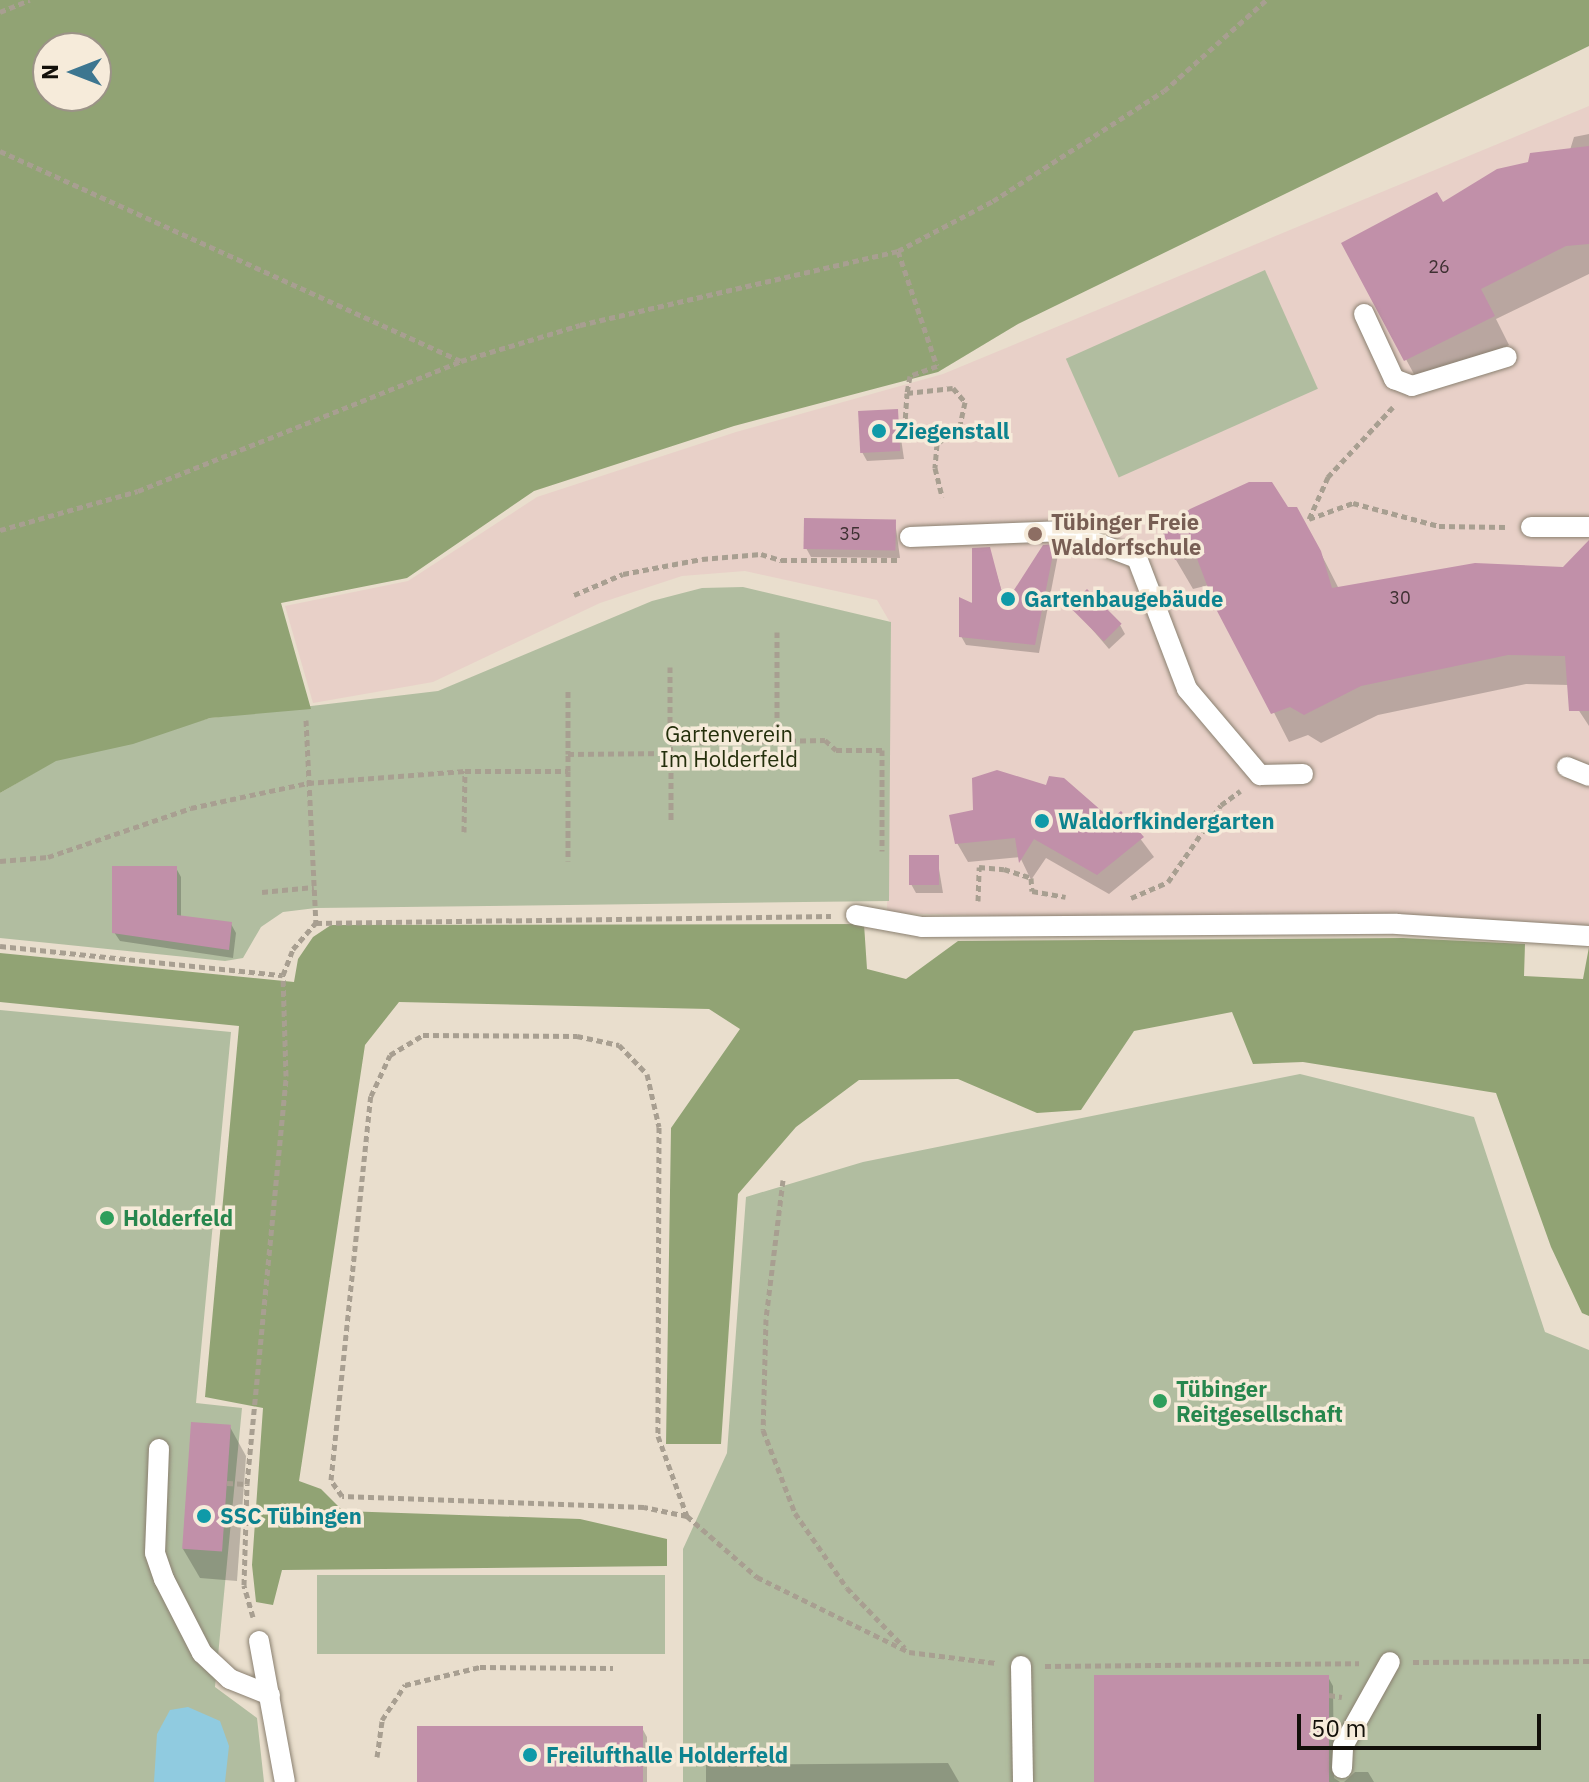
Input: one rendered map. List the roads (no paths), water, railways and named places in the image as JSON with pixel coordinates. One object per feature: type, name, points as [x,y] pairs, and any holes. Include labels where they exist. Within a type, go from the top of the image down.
[{"type":"lane","points":[[1364,314],[1394,379],[1412,386],[1507,357]]},
{"type":"lane","points":[[1531,527],[1589,527]]},
{"type":"lane","points":[[910,537],[1065,531],[1137,558],[1187,689],[1260,775],[1303,774]]},
{"type":"lane","points":[[1567,767],[1589,776]]},
{"type":"lane","points":[[856,915],[922,927],[1397,924],[1589,936]]},
{"type":"lane","points":[[159,1449],[155,1553],[164,1579],[202,1653],[230,1679],[270,1695]]},
{"type":"lane","points":[[259,1641],[285,1782]]},
{"type":"lane","points":[[1342,1768],[1343,1746],[1390,1662]]},
{"type":"lane","points":[[1021,1666],[1023,1782]]},
{"type":"water","points":[[188,1707],[220,1721],[229,1746],[225,1782],[154,1782],[157,1734],[170,1710]]},
{"type":"place","name":"Ziegenstall","points":[[879,431]]},
{"type":"place","name":"Tübinger Freie Waldorfschule","points":[[1035,534]]},
{"type":"place","name":"Gartenbaugebäude","points":[[1008,599]]},
{"type":"place","name":"Waldorfkindergarten","points":[[1042,821]]},
{"type":"place","name":"Holderfeld","points":[[107,1218]]},
{"type":"place","name":"Tübinger Reitgesellschaft","points":[[1160,1401]]},
{"type":"place","name":"SSC Tübingen","points":[[204,1516]]},
{"type":"place","name":"Freilufthalle Holderfeld","points":[[530,1755]]},
{"type":"park label","name":"Gartenverein Im Holderfeld","points":[[729,746]]}]
